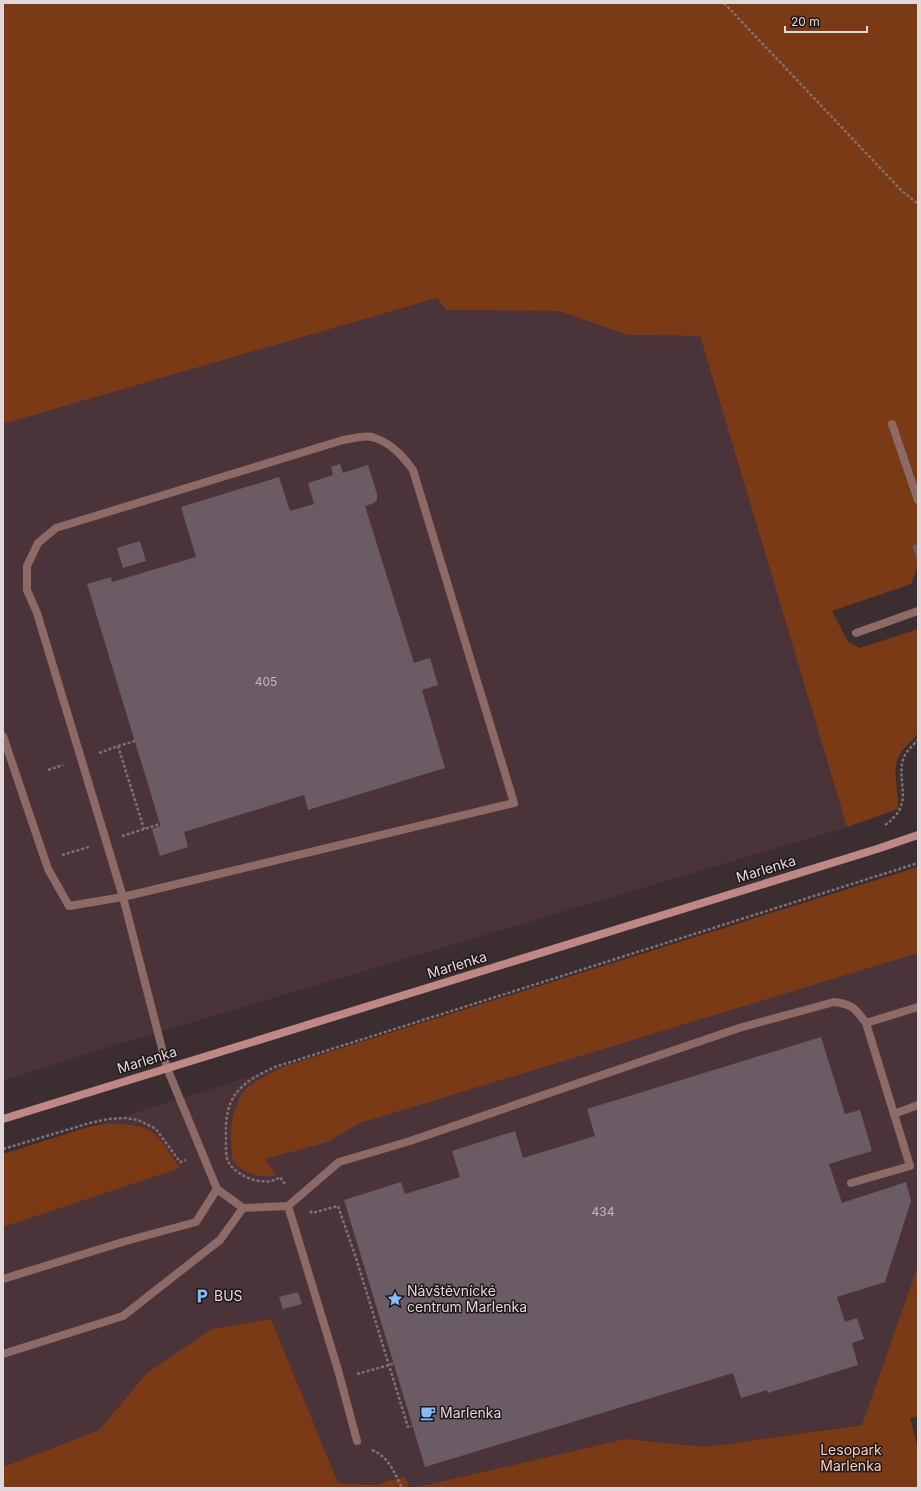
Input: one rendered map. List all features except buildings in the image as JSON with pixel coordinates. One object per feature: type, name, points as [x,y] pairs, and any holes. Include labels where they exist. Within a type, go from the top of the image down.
[{"type":"main road","name":"Marlenka","points":[[3,1119],[877,849],[918,835]]},
{"type":"lane","points":[[892,424],[918,500]]},
{"type":"lane","points":[[3,736],[48,869],[69,906],[123,897],[514,803],[413,470],[402,455],[391,446],[370,436],[343,440],[56,528],[38,543],[26,566],[27,590],[37,613],[123,897],[167,1068],[217,1189],[243,1208],[288,1206],[339,1162],[410,1141],[739,1028],[834,1002],[846,1003],[856,1009],[866,1023],[910,1166],[851,1183]]},
{"type":"lane","points":[[856,633],[918,611]]},
{"type":"lane","points":[[866,1023],[918,1007]]},
{"type":"lane","points":[[894,1114],[918,1105]]},
{"type":"lane","points":[[3,1279],[126,1241],[196,1222],[217,1189]]},
{"type":"lane","points":[[288,1206],[357,1441]]},
{"type":"lane","points":[[3,1354],[124,1316],[220,1240],[243,1208]]},
{"type":"path","points":[[724,3],[901,190],[918,204]]},
{"type":"path","points":[[883,826],[888,824],[897,814],[903,803],[901,770],[903,759],[910,748],[918,740]]},
{"type":"path","points":[[48,770],[134,741]]},
{"type":"path","points":[[118,746],[144,829]]},
{"type":"path","points":[[877,849],[888,873]]},
{"type":"path","points":[[412,1426],[408,1427],[356,1258],[338,1206],[312,1213],[280,1178],[262,1182],[248,1179],[235,1171],[228,1162],[226,1148],[227,1114],[232,1098],[244,1084],[259,1074],[275,1067],[918,863]]},
{"type":"path","points":[[3,1149],[90,1123],[108,1119],[124,1118],[138,1120],[156,1129],[180,1162],[226,1148]]},
{"type":"path","points":[[369,1371],[393,1364]]},
{"type":"path","points":[[357,1441],[365,1447],[380,1453],[392,1466],[402,1488]]},
{"type":"shaded area","points":[[437,298],[446,310],[559,311],[628,335],[700,336],[847,827],[79,1056],[3,1081],[3,424]]},
{"type":"shaded area","name":"Marlenka","points":[[918,867],[918,1416],[706,1447],[625,1439],[410,1488],[405,1477],[374,1485],[338,1483],[271,1319],[147,1373],[99,1430],[3,1467],[3,1154]]},
{"type":"green space","points":[[3,3],[918,3],[918,566],[911,584],[832,611],[848,642],[860,648],[918,629],[918,734],[902,751],[896,764],[898,809],[847,827],[700,336],[628,335],[559,311],[446,310],[437,298],[3,424]]},
{"type":"green space","points":[[918,867],[918,953],[360,1123],[328,1142],[265,1159],[276,1175],[258,1176],[248,1173],[233,1162],[231,1125],[234,1111],[240,1096],[253,1083],[285,1066]]},
{"type":"green space","points":[[107,1124],[135,1126],[152,1132],[165,1146],[180,1168],[3,1227],[3,1154],[88,1127]]},
{"type":"green space","name":"Lesopark Marlenka","points":[[918,1266],[918,1416],[910,1418],[918,1449],[918,1488],[410,1488],[625,1439],[706,1447],[862,1425]]},
{"type":"green space","points":[[271,1319],[338,1483],[374,1485],[405,1477],[410,1488],[3,1488],[3,1467],[99,1430],[147,1373],[212,1329]]},
{"type":"place","name":"BUS","points":[[202,1296]]},
{"type":"place","name":"Návštěvnícké centrum Marlenka","points":[[395,1299]]},
{"type":"place","name":"Marlenka","points":[[428,1413]]}]
